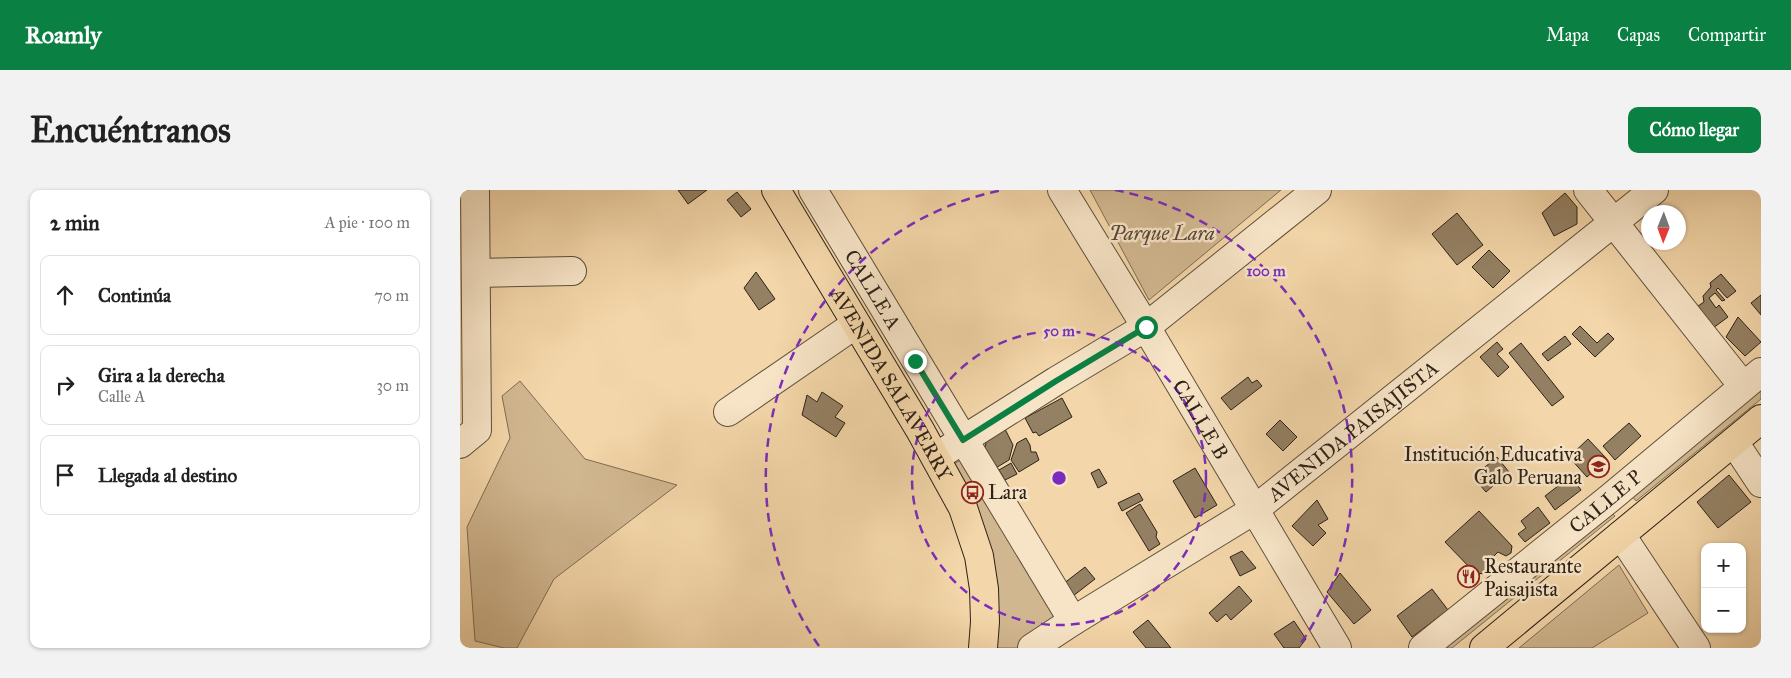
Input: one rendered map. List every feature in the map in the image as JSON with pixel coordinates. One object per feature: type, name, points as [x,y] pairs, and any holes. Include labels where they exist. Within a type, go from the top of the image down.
[{"type":"main road","name":"AVENIDA SALAVERRY","points":[[776,190],[963,508],[979,556],[984,589],[985,622],[983,648]]},
{"type":"main road","points":[[1484,648],[1761,419]]},
{"type":"street","points":[[460,444],[477,430],[468,363],[476,273],[475,190]]},
{"type":"street","name":"CALLE A","points":[[813,190],[1073,621]]},
{"type":"street","name":"CALLE B","points":[[1062,190],[1337,648]]},
{"type":"street","points":[[935,458],[1056,381],[1146,327],[1317,190]]},
{"type":"street","points":[[1588,190],[1752,379]]},
{"type":"street","name":"AVENIDA PAISAJISTA","points":[[1032,648],[1254,510],[1654,190]]},
{"type":"street","points":[[476,273],[572,271]]},
{"type":"street","points":[[728,412],[856,324]]},
{"type":"street","name":"CALLE P","points":[[1423,648],[1610,498],[1752,379]]},
{"type":"street","points":[[1734,442],[1761,483]]},
{"type":"street","points":[[1621,535],[1696,648]]},
{"type":"green space","name":"Parque Lara","points":[[1090,190],[1281,190],[1149,300]]},
{"type":"green space","points":[[520,381],[585,459],[677,485],[554,579],[517,648],[504,648],[475,641],[467,527],[510,438],[502,396]]},
{"type":"green space","points":[[1761,388],[1761,399],[1636,501],[1630,494]]},
{"type":"green space","points":[[962,459],[1061,617],[1017,648],[994,648],[951,466]]},
{"type":"green space","points":[[1611,512],[1615,516],[1452,648],[1442,648]]},
{"type":"green space","points":[[1619,565],[1648,613],[1592,648],[1519,648]]},
{"type":"building","points":[[678,190],[707,190],[688,204]]},
{"type":"building","points":[[737,192],[751,209],[741,217],[727,200]]},
{"type":"building","points":[[1565,193],[1577,207],[1577,224],[1554,236],[1542,213]]},
{"type":"building","points":[[1457,213],[1483,245],[1457,265],[1432,234]]},
{"type":"building","points":[[1489,250],[1510,271],[1493,288],[1472,267]]},
{"type":"building","points":[[756,272],[775,299],[759,310],[744,288]]},
{"type":"building","points":[[1721,274],[1736,291],[1727,298],[1718,288],[1716,290],[1725,300],[1722,301],[1715,293],[1709,298],[1716,308],[1719,305],[1728,317],[1713,328],[1693,303],[1698,306],[1704,302],[1703,296],[1711,287],[1710,283]]},
{"type":"building","points":[[1761,295],[1761,315],[1751,303]]},
{"type":"building","points":[[1738,317],[1761,342],[1745,356],[1726,337]]},
{"type":"building","points":[[1580,326],[1597,343],[1608,333],[1614,339],[1595,357],[1572,334]]},
{"type":"building","points":[[1565,336],[1571,344],[1548,361],[1542,354]]},
{"type":"building","points":[[1497,342],[1503,349],[1497,354],[1509,367],[1498,377],[1480,357]]},
{"type":"building","points":[[1521,343],[1564,397],[1552,406],[1509,353]]},
{"type":"building","points":[[1248,377],[1252,383],[1257,380],[1262,386],[1231,410],[1221,398]]},
{"type":"building","points":[[822,392],[843,406],[835,417],[845,423],[836,437],[802,415],[807,395],[817,402]]},
{"type":"building","points":[[1062,398],[1072,417],[1039,436],[1036,432],[1033,433],[1025,418]]},
{"type":"building","points":[[1280,420],[1297,437],[1283,451],[1266,434]]},
{"type":"building","points":[[1629,423],[1641,436],[1615,460],[1603,446]]},
{"type":"building","points":[[1005,429],[1013,445],[1009,460],[994,469],[984,452],[987,438]]},
{"type":"building","points":[[1026,438],[1031,452],[1036,452],[1039,460],[1019,472],[1011,460],[1017,443]]},
{"type":"building","points":[[1588,439],[1607,459],[1587,477],[1569,457]]},
{"type":"building","points":[[1497,457],[1509,472],[1486,492],[1473,477]]},
{"type":"building","points":[[1011,463],[1017,474],[1005,480],[999,470]]},
{"type":"building","points":[[1195,468],[1217,505],[1195,518],[1173,481]]},
{"type":"building","points":[[1099,469],[1107,483],[1098,488],[1091,473]]},
{"type":"building","points":[[1729,475],[1751,502],[1718,528],[1697,502]]},
{"type":"building","points":[[1571,476],[1581,490],[1555,510],[1545,496]]},
{"type":"building","points":[[1139,493],[1143,500],[1122,511],[1118,503]]},
{"type":"building","points":[[1317,500],[1328,519],[1318,525],[1326,533],[1313,546],[1292,526]]},
{"type":"building","points":[[1140,504],[1157,532],[1156,537],[1160,544],[1149,551],[1126,513]]},
{"type":"building","points":[[1538,507],[1550,523],[1525,542],[1518,534],[1526,528],[1521,521]]},
{"type":"building","points":[[1479,511],[1512,546],[1511,553],[1506,556],[1498,552],[1491,559],[1494,567],[1485,574],[1475,573],[1445,542]]},
{"type":"building","points":[[1242,551],[1256,568],[1240,576],[1230,557]]},
{"type":"building","points":[[1085,567],[1095,579],[1073,596],[1063,584]]},
{"type":"building","points":[[1340,573],[1371,610],[1354,624],[1327,592]]},
{"type":"building","points":[[1239,586],[1252,601],[1231,620],[1226,614],[1217,622],[1209,613]]},
{"type":"building","points":[[1432,589],[1448,610],[1412,637],[1397,616]]},
{"type":"building","points":[[1148,620],[1171,648],[1146,648],[1133,632]]},
{"type":"building","points":[[1294,621],[1306,639],[1299,648],[1284,648],[1274,634]]},
{"type":"place","name":"Institución Educativa Galo Peruana","points":[[1598,466]]},
{"type":"place","name":"Lara","points":[[972,492]]},
{"type":"place","name":"Restaurante Paisajista","points":[[1468,577]]},
{"type":"route","points":[[915,361],[963,440],[1146,327]]}]
